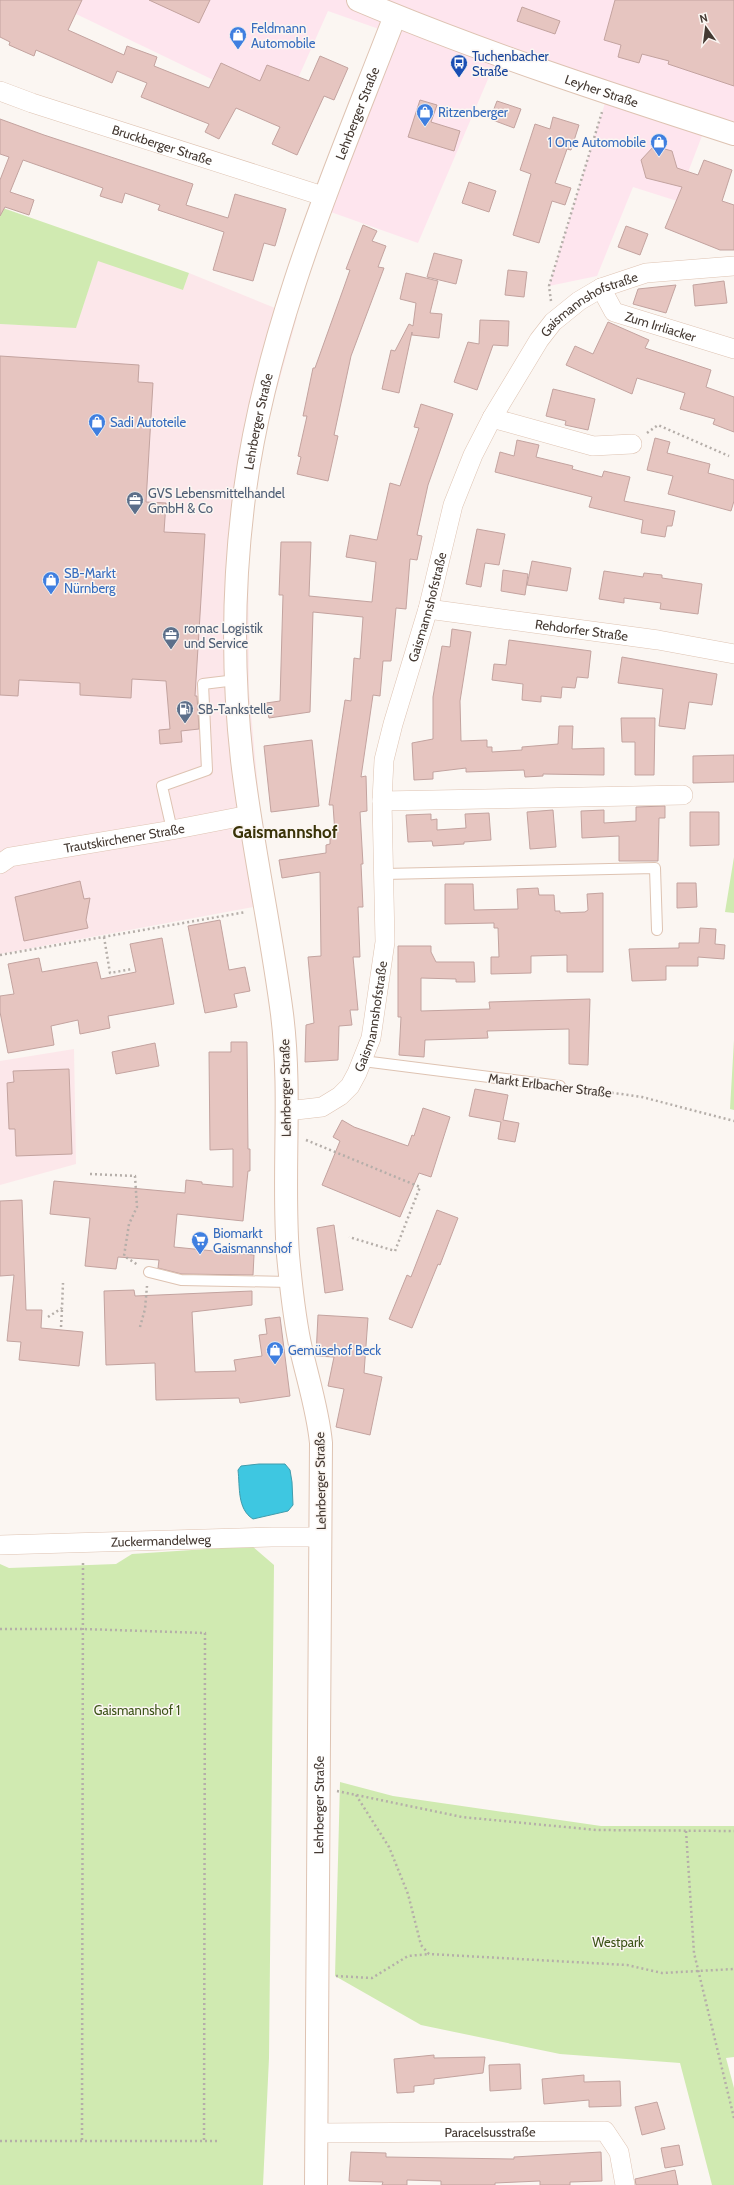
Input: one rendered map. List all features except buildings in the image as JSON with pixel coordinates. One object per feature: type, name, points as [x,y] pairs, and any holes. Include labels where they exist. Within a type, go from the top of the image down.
[{"type":"street","name":"Leyher Straße","points":[[358,0],[395,16],[544,72],[734,134]]},
{"type":"street","name":"Lehrberger Straße","points":[[316,2185],[320,1787],[321,1438],[297,1328],[290,1282],[286,1227],[287,1111],[285,1039],[266,909],[249,815],[240,737],[236,680],[236,583],[245,490],[252,448],[274,351],[326,197],[395,16]]},
{"type":"street","name":"Bruckberger Straße","points":[[0,90],[40,105],[326,197]]},
{"type":"street","name":"Gaismannshofstraße","points":[[287,1111],[310,1109],[332,1102],[350,1086],[363,1061],[371,1038],[384,942],[382,801],[384,760],[392,724],[428,609],[453,505],[473,455],[492,418],[539,340],[553,322],[579,301],[601,288],[646,273],[734,266]]},
{"type":"street","name":"Zum Irrliacker","points":[[601,288],[614,312],[734,349]]},
{"type":"street","points":[[492,418],[593,446],[632,444]]},
{"type":"street","name":"Rehdorfer Straße","points":[[428,609],[658,640],[734,654]]},
{"type":"street","points":[[382,801],[683,795]]},
{"type":"street","name":"Trautskirchener Straße","points":[[0,864],[10,858],[249,815]]},
{"type":"street","name":"Zuckermandelweg","points":[[0,1545],[321,1537]]},
{"type":"street","name":"Paracelsusstraße","points":[[316,2133],[605,2131],[619,2152],[625,2185]]},
{"type":"lane","points":[[172,830],[162,786],[207,770],[203,684],[236,680]]},
{"type":"lane","points":[[384,874],[655,868],[657,930]]},
{"type":"lane","name":"Markt Erlbacher Straße","points":[[363,1061],[560,1086]]},
{"type":"lane","points":[[149,1272],[181,1280],[290,1282]]},
{"type":"path","points":[[553,322],[549,286],[596,130]]},
{"type":"path","points":[[632,444],[658,425],[729,456]]},
{"type":"path","points":[[0,955],[266,909]]},
{"type":"path","points":[[104,937],[110,973],[132,969]]},
{"type":"path","name":"Markt Erlbacher Straße","points":[[560,1086],[642,1097],[734,1121]]},
{"type":"path","points":[[286,1140],[304,1139],[420,1187],[395,1251],[349,1237]]},
{"type":"path","points":[[90,1174],[135,1176],[137,1207],[129,1224],[124,1256],[149,1272],[145,1309],[140,1327]]},
{"type":"path","points":[[61,1327],[63,1283]]},
{"type":"path","points":[[48,1317],[62,1308]]},
{"type":"path","points":[[82,2140],[82,1568],[87,1543]]},
{"type":"path","points":[[0,1629],[83,1629],[205,1633],[204,2140]]},
{"type":"path","points":[[320,1787],[462,1817],[596,1830],[734,1831]]},
{"type":"path","points":[[356,1794],[389,1847],[408,1894],[421,1944],[429,1954]]},
{"type":"path","points":[[686,1831],[694,1953],[734,2118]]},
{"type":"path","points":[[318,1975],[372,1978],[408,1956],[429,1954],[627,1965],[662,1973],[734,1969]]},
{"type":"path","points":[[0,2141],[219,2141]]},
{"type":"shaded area","points":[[47,0],[734,0],[734,137],[705,128],[677,201],[633,187],[597,276],[549,286],[608,93],[494,65],[418,243],[328,211],[393,34],[328,11],[291,94],[230,88]]},
{"type":"shaded area","points":[[98,260],[183,290],[189,273],[297,317],[266,428],[248,542],[249,691],[260,810],[259,906],[0,954],[0,324],[76,327]]},
{"type":"shaded area","points":[[74,1049],[76,1164],[0,1185],[0,1061]]},
{"type":"green space","points":[[0,207],[189,273],[183,290],[98,261],[76,328],[0,324]]},
{"type":"green space","points":[[734,857],[734,913],[725,912]]},
{"type":"green space","points":[[734,1040],[734,1110],[730,1109]]},
{"type":"green space","name":"Gaismannshof 1","points":[[252,1546],[274,1565],[269,2058],[263,2185],[0,2185],[0,1564],[9,1568],[116,1564],[132,1554]]},
{"type":"green space","name":"Westpark","points":[[340,1782],[393,1796],[601,1826],[734,1826],[734,2057],[726,2058],[734,2088],[734,2185],[712,2185],[680,2063],[560,2054],[421,2025],[335,1976]]},
{"type":"water","points":[[285,1464],[290,1470],[293,1505],[288,1511],[253,1519],[244,1510],[242,1504],[239,1490],[238,1470],[241,1466]]},
{"type":"place","name":"Feldmann Automobile","points":[[238,50]]},
{"type":"place","name":"Tuchenbacher Straße","points":[[459,78]]},
{"type":"place","name":"Ritzenberger","points":[[425,127]]},
{"type":"place","name":"1 One Automobile","points":[[659,157]]},
{"type":"place","name":"Sadi Autoteile","points":[[97,437]]},
{"type":"place","name":"GVS Lebensmittelhandel GmbH & Co","points":[[135,515]]},
{"type":"place","name":"SB-Markt Nürnberg","points":[[51,595]]},
{"type":"place","name":"romac Logistik und Service","points":[[171,650]]},
{"type":"place","name":"SB-Tankstelle","points":[[185,724]]},
{"type":"place","name":"Biomarkt Gaismannshof","points":[[200,1255]]},
{"type":"place","name":"Gemüsehof Beck","points":[[275,1365]]},
{"type":"district","name":"Gaismannshof","points":[[285,832]]}]
